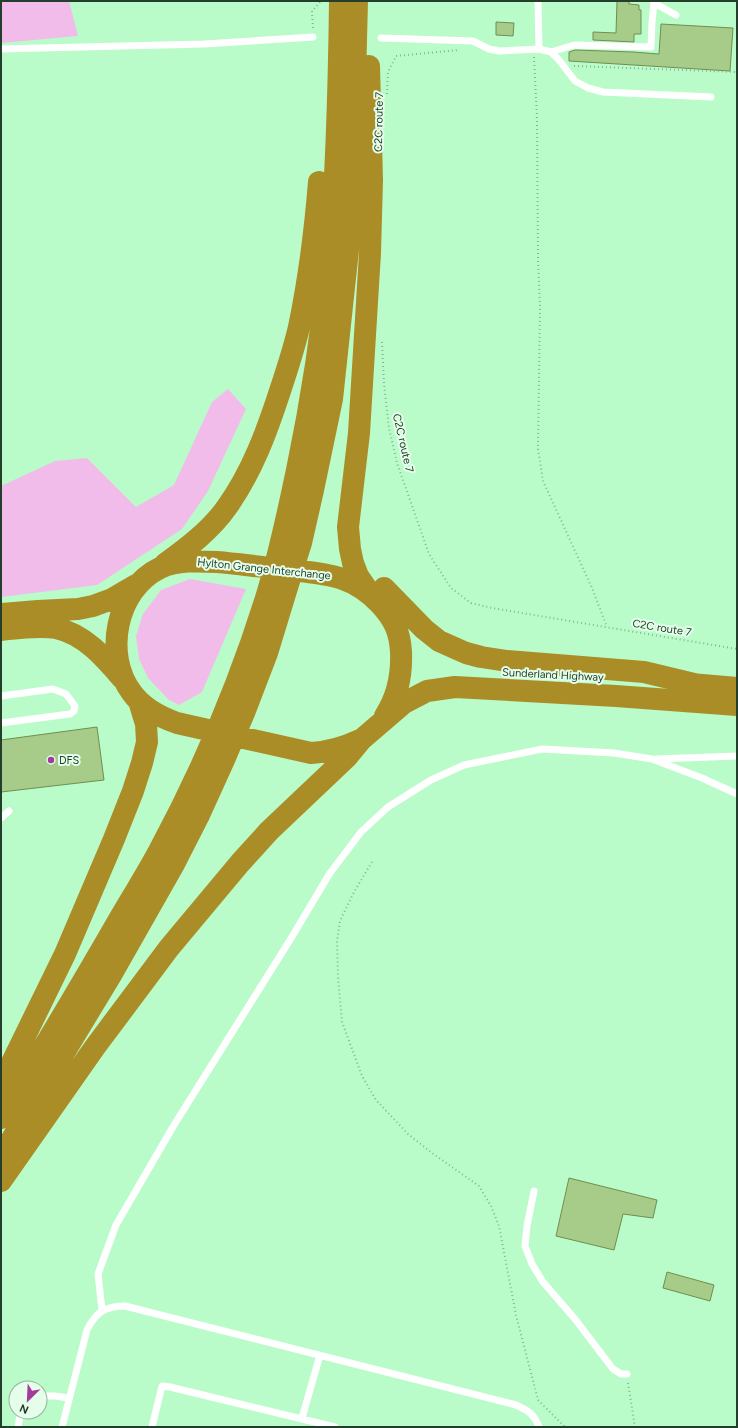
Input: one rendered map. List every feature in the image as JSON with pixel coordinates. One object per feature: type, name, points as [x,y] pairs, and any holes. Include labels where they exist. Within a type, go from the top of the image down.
[{"type":"highway","points":[[161,567],[206,530],[227,508],[262,442],[290,358],[307,284],[317,211],[326,103],[330,1]]},
{"type":"highway","points":[[1,1118],[91,968],[165,838],[185,799],[221,718],[266,597],[281,544],[301,453],[324,311],[330,250],[336,151],[340,1]]},
{"type":"highway","points":[[1,1157],[112,975],[192,829],[224,760],[267,653],[301,543],[332,399],[348,250],[353,157],[357,1]]},
{"type":"highway","points":[[364,1],[368,38],[372,180],[370,254],[359,433],[348,527],[353,563],[358,576],[369,592]]},
{"type":"highway","points":[[359,433],[363,467],[364,544],[367,560],[373,574],[384,589],[424,630],[439,641],[466,654],[507,661],[644,672],[694,684]]},
{"type":"highway","name":"Hylton Grange Interchange","points":[[361,740],[344,748],[327,752],[311,753],[177,723],[157,714],[131,693],[119,665],[116,644],[118,627],[125,605],[139,584],[161,567],[181,562],[217,562],[326,574],[350,581],[369,592],[387,611],[399,632],[401,666],[399,683],[394,699],[380,722]]},
{"type":"highway","points":[[1,615],[78,609],[93,606],[112,599],[139,584]]},
{"type":"highway","name":"Sunderland Highway","points":[[387,611],[415,638],[431,650],[450,661],[471,668],[491,671],[737,688]]},
{"type":"highway","points":[[1,630],[40,626],[58,628],[86,642],[98,652],[126,684]]},
{"type":"highway","name":"Sunderland Highway","points":[[380,722],[404,703],[418,695],[427,691],[455,687],[616,696],[737,705]]},
{"type":"highway","points":[[1,1085],[64,954],[114,839],[142,764],[147,742],[147,733],[139,701]]},
{"type":"highway","points":[[1,1181],[95,1047],[168,948],[240,863],[270,831],[347,757],[361,740],[380,722]]},
{"type":"lane","points":[[536,50],[538,1]]},
{"type":"lane","points":[[381,38],[473,41],[489,49],[536,50],[551,52],[574,45],[651,47],[653,2],[676,15]]},
{"type":"lane","points":[[1,49],[204,44],[313,37]]},
{"type":"lane","points":[[551,52],[575,81],[588,88],[603,92],[711,97]]},
{"type":"lane","points":[[1,696],[53,690],[66,694],[75,706],[74,711],[70,714],[1,723]]},
{"type":"lane","points":[[102,1310],[98,1274],[116,1225],[174,1125],[290,940],[330,873],[361,832],[388,807],[431,780],[464,765],[542,749],[614,752],[652,759],[702,778],[737,794]]},
{"type":"lane","points":[[652,759],[737,756]]},
{"type":"lane","points":[[1,818],[9,811]]},
{"type":"lane","points":[[534,1191],[524,1246],[532,1264],[543,1282],[575,1319],[613,1369],[620,1374],[627,1374]]},
{"type":"lane","points":[[62,1427],[87,1330],[92,1320],[102,1310],[113,1306],[125,1306],[516,1405],[525,1409],[535,1417],[539,1427]]},
{"type":"lane","points":[[302,1418],[320,1356]]},
{"type":"lane","points":[[152,1427],[162,1386],[335,1427]]},
{"type":"lane","points":[[48,1396],[69,1398]]},
{"type":"path","points":[[313,37],[312,11],[322,1]]},
{"type":"path","name":"C2C route 7","points":[[387,95],[388,72],[396,56],[463,50],[473,41]]},
{"type":"path","points":[[536,50],[538,259],[540,307],[538,449],[543,481],[592,588],[607,627]]},
{"type":"path","points":[[562,65],[737,72]]},
{"type":"path","name":"C2C route 7","points":[[382,340],[384,384],[389,428],[397,463],[429,554],[451,588],[471,603],[485,606],[737,649]]},
{"type":"path","points":[[372,862],[354,892],[340,921],[337,941],[338,977],[342,1022],[362,1076],[376,1100],[408,1134],[479,1186],[491,1206],[499,1226],[516,1315],[538,1400],[565,1427]]},
{"type":"path","points":[[627,1374],[635,1427]]},
{"type":"shaded area","points":[[1,1],[69,1],[78,36],[1,43]]},
{"type":"shaded area","points":[[228,389],[246,409],[208,491],[182,529],[97,585],[1,597],[1,486],[55,461],[87,458],[136,507],[174,485],[212,402]]},
{"type":"shaded area","points":[[190,579],[246,589],[202,692],[179,705],[169,700],[148,678],[139,659],[136,636],[143,614],[161,590]]},
{"type":"building","points":[[617,1],[629,1],[629,4],[639,5],[639,10],[641,10],[641,34],[634,34],[634,42],[593,40],[593,32],[616,33]]},
{"type":"building","points":[[496,22],[514,23],[513,36],[496,35]]},
{"type":"building","points":[[661,24],[733,28],[730,71],[569,61],[569,52],[575,50],[659,54]]},
{"type":"building","name":"DFS","points":[[97,727],[104,780],[1,792],[1,740]]},
{"type":"building","points":[[569,1178],[657,1200],[653,1218],[623,1214],[614,1250],[556,1236]]},
{"type":"building","points":[[667,1272],[714,1285],[710,1301],[663,1288]]},
{"type":"place","name":"DFS","points":[[51,760]]}]
